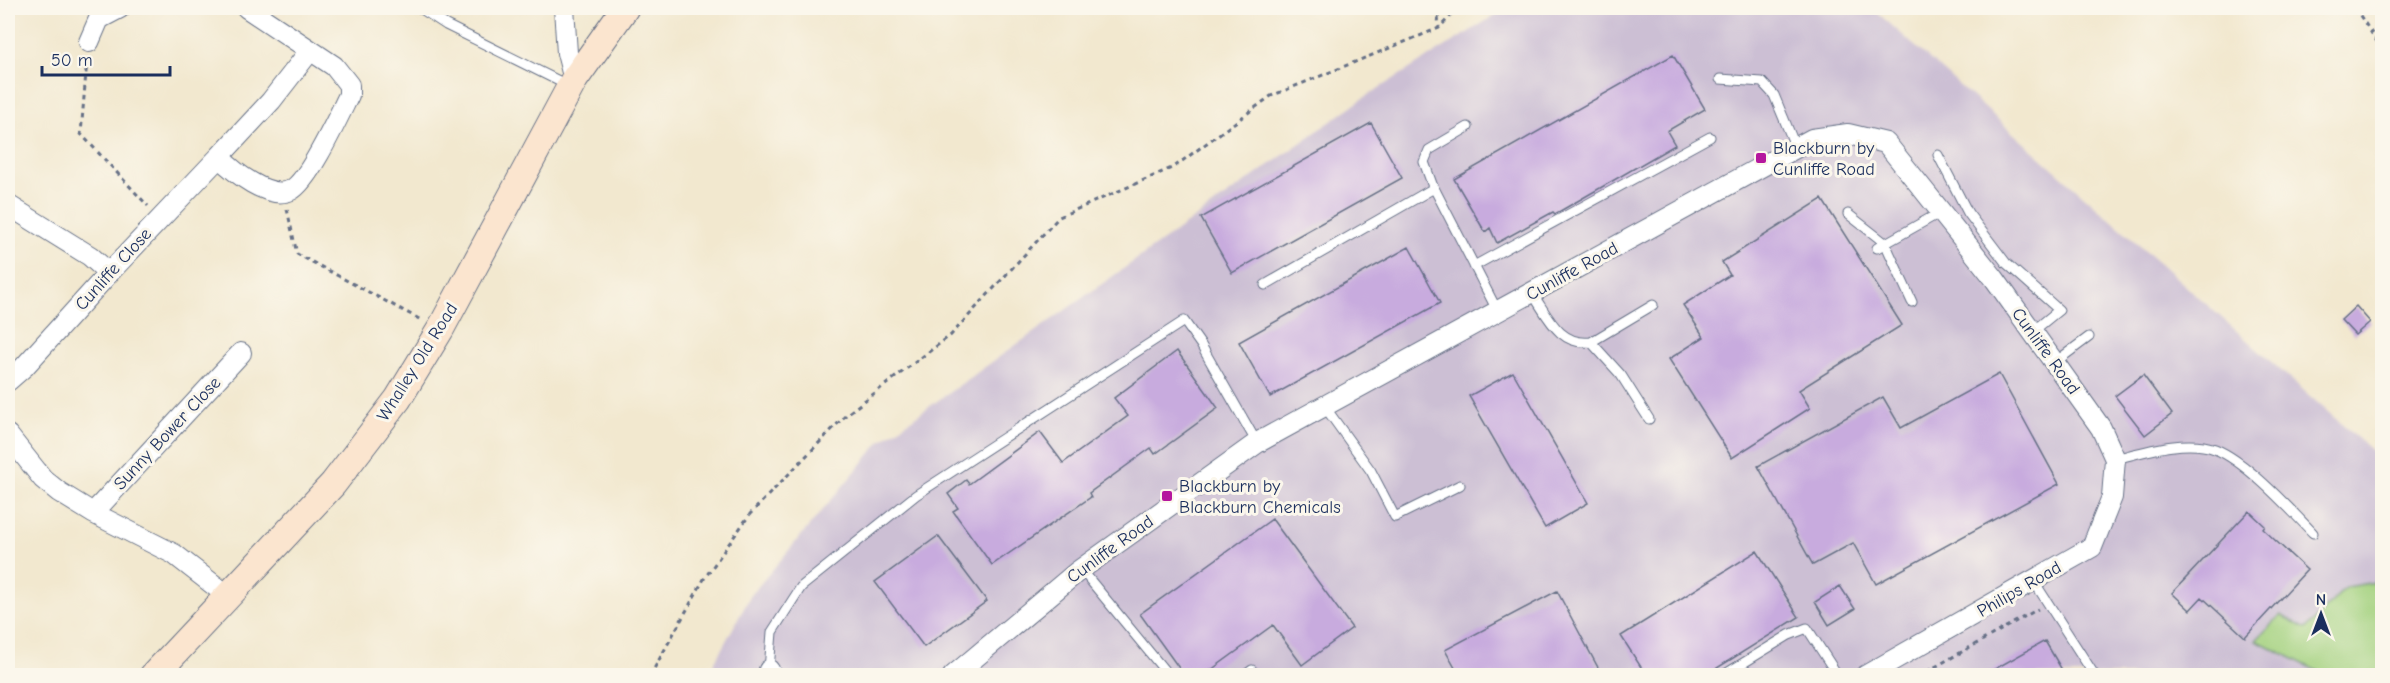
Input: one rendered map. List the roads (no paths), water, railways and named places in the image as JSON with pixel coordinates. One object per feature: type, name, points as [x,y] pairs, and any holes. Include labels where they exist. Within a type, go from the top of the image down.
[{"type":"street","points":[[89,42],[99,19],[120,8]]},
{"type":"street","points":[[219,157],[236,174],[265,189],[283,192],[290,190],[304,178],[349,95],[349,85],[342,74],[247,8]]},
{"type":"street","points":[[564,8],[572,84]]},
{"type":"street","name":"Whalley Old Road","points":[[153,675],[333,484],[398,399],[440,330],[572,84],[620,10]]},
{"type":"street","name":"Cunliffe Close","points":[[8,381],[24,367],[159,218],[271,101],[309,52]]},
{"type":"street","name":"Cunliffe Road","points":[[953,675],[1081,569],[1257,443],[1796,148],[1812,140],[1831,135],[1867,137],[1886,143],[2032,332],[2101,428],[2115,459]]},
{"type":"street","points":[[8,205],[90,256],[109,273]]},
{"type":"street","name":"Sunny Bower Close","points":[[93,513],[241,353]]},
{"type":"street","points":[[8,435],[43,479],[93,513],[174,554],[228,596]]},
{"type":"street","name":"Philips Road","points":[[1865,675],[2092,547],[2112,497],[2115,459]]},
{"type":"lane","points":[[420,8],[446,26],[572,84]]},
{"type":"lane","points":[[1720,78],[1762,82],[1774,95],[1796,148]]},
{"type":"lane","points":[[1468,127],[1429,150],[1424,162],[1434,188],[1498,312]]},
{"type":"lane","points":[[1474,266],[1710,137]]},
{"type":"lane","points":[[1938,155],[1968,213],[2006,263],[2059,310],[2032,332]]},
{"type":"lane","points":[[1265,285],[1434,188]]},
{"type":"lane","points":[[1881,245],[1941,212]]},
{"type":"lane","points":[[1848,214],[1881,245],[1912,302]]},
{"type":"lane","points":[[1532,293],[1566,339],[1579,344],[1591,342],[1653,305]]},
{"type":"lane","points":[[771,673],[772,632],[801,588],[916,495],[1184,321],[1201,345],[1257,443]]},
{"type":"lane","points":[[2054,363],[2089,337]]},
{"type":"lane","points":[[1591,342],[1621,375],[1649,419]]},
{"type":"lane","points":[[1324,407],[1371,471],[1395,518],[1461,485]]},
{"type":"lane","points":[[2115,459],[2176,446],[2215,449],[2249,471],[2313,533]]},
{"type":"lane","points":[[1081,569],[1169,675]]},
{"type":"lane","points":[[2033,580],[2095,675]]},
{"type":"lane","points":[[1722,675],[1789,635],[1807,628],[1838,675]]},
{"type":"place","name":"Blackburn by Cunliffe Road","points":[[1761,158]]},
{"type":"place","name":"Blackburn by Blackburn Chemicals","points":[[1167,496]]}]
